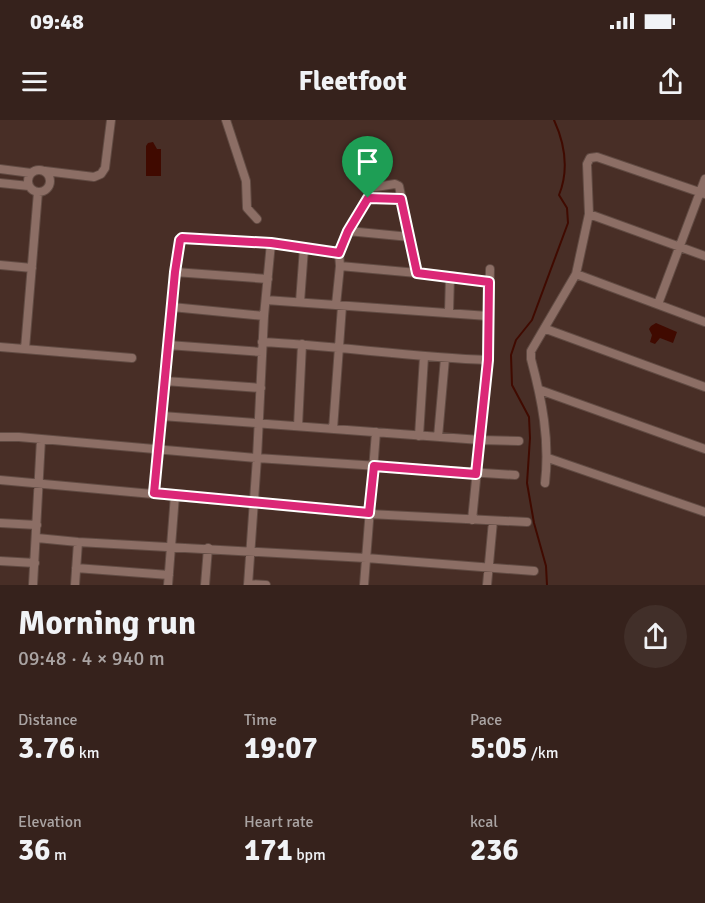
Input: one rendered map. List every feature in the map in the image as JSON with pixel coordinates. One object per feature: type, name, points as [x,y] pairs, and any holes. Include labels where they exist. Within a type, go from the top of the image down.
[{"type":"street","points":[[0,169],[31,173],[38,170],[94,177],[101,174],[105,168],[111,120]]},
{"type":"street","points":[[226,120],[246,181],[247,208],[257,219]]},
{"type":"street","points":[[545,483],[548,458],[545,423],[531,351],[546,329],[576,274],[589,214],[586,164],[590,158],[597,156],[703,193]]},
{"type":"street","points":[[0,183],[29,186],[38,192],[46,191],[50,185],[50,177],[45,171]]},
{"type":"street","points":[[29,186],[28,179],[31,173]]},
{"type":"street","points":[[658,304],[703,193],[705,179]]},
{"type":"street","points":[[333,429],[339,347],[339,253],[348,231],[368,198],[368,190],[372,186],[395,184],[399,186],[417,273]]},
{"type":"street","points":[[25,349],[38,192]]},
{"type":"street","points":[[368,198],[401,199]]},
{"type":"street","points":[[589,214],[705,256]]},
{"type":"street","points":[[348,231],[410,237]]},
{"type":"street","points":[[154,493],[175,272],[179,242],[182,238],[271,243],[339,253]]},
{"type":"street","points":[[266,585],[248,584],[255,502],[262,342],[271,243]]},
{"type":"street","points":[[300,302],[304,248]]},
{"type":"street","points":[[0,265],[32,268]]},
{"type":"street","points":[[340,266],[450,276],[489,282]]},
{"type":"street","points":[[472,520],[488,360],[490,268]]},
{"type":"street","points":[[175,272],[268,279]]},
{"type":"street","points":[[576,274],[705,322]]},
{"type":"street","points":[[449,312],[450,276]]},
{"type":"street","points":[[266,300],[488,316]]},
{"type":"street","points":[[172,307],[264,316]]},
{"type":"street","points":[[546,329],[705,387]]},
{"type":"street","points":[[262,342],[339,347],[424,357],[488,360]]},
{"type":"street","points":[[298,426],[302,344]]},
{"type":"street","points":[[168,345],[262,352]]},
{"type":"street","points":[[0,347],[132,358]]},
{"type":"street","points":[[419,436],[424,357]]},
{"type":"street","points":[[438,437],[445,358]]},
{"type":"street","points":[[165,381],[261,388]]},
{"type":"street","points":[[540,390],[705,449]]},
{"type":"street","points":[[162,416],[419,436],[519,441]]},
{"type":"street","points":[[364,585],[376,432]]},
{"type":"street","points":[[0,437],[257,458],[515,475]]},
{"type":"street","points":[[33,585],[39,484],[45,440]]},
{"type":"street","points":[[548,458],[705,512]]},
{"type":"street","points":[[0,480],[369,513],[527,522]]},
{"type":"street","points":[[168,585],[175,495]]},
{"type":"street","points":[[488,585],[493,521]]},
{"type":"street","points":[[0,523],[38,525]]},
{"type":"street","points":[[37,538],[366,558],[534,571]]},
{"type":"street","points":[[75,585],[78,542]]},
{"type":"street","points":[[205,585],[208,548]]},
{"type":"street","points":[[0,561],[35,563]]},
{"type":"street","points":[[76,568],[169,575]]},
{"type":"shaded area","points":[[153,142],[157,149],[161,149],[161,176],[146,176],[146,146]]},
{"type":"shaded area","points":[[656,323],[677,332],[673,343],[660,338],[655,344],[650,342],[652,335],[649,329]]},
{"type":"waterway","points":[[547,585],[546,566],[534,523],[527,483],[529,417],[512,385],[511,355],[516,340],[532,320],[568,223],[567,208],[559,195],[565,167],[561,138],[554,120]]},
{"type":"route","points":[[368,198],[401,199],[417,273],[489,282],[488,360],[476,474],[374,466],[369,513],[154,493],[180,240],[182,238],[271,243],[339,253],[348,231],[368,198]]}]
